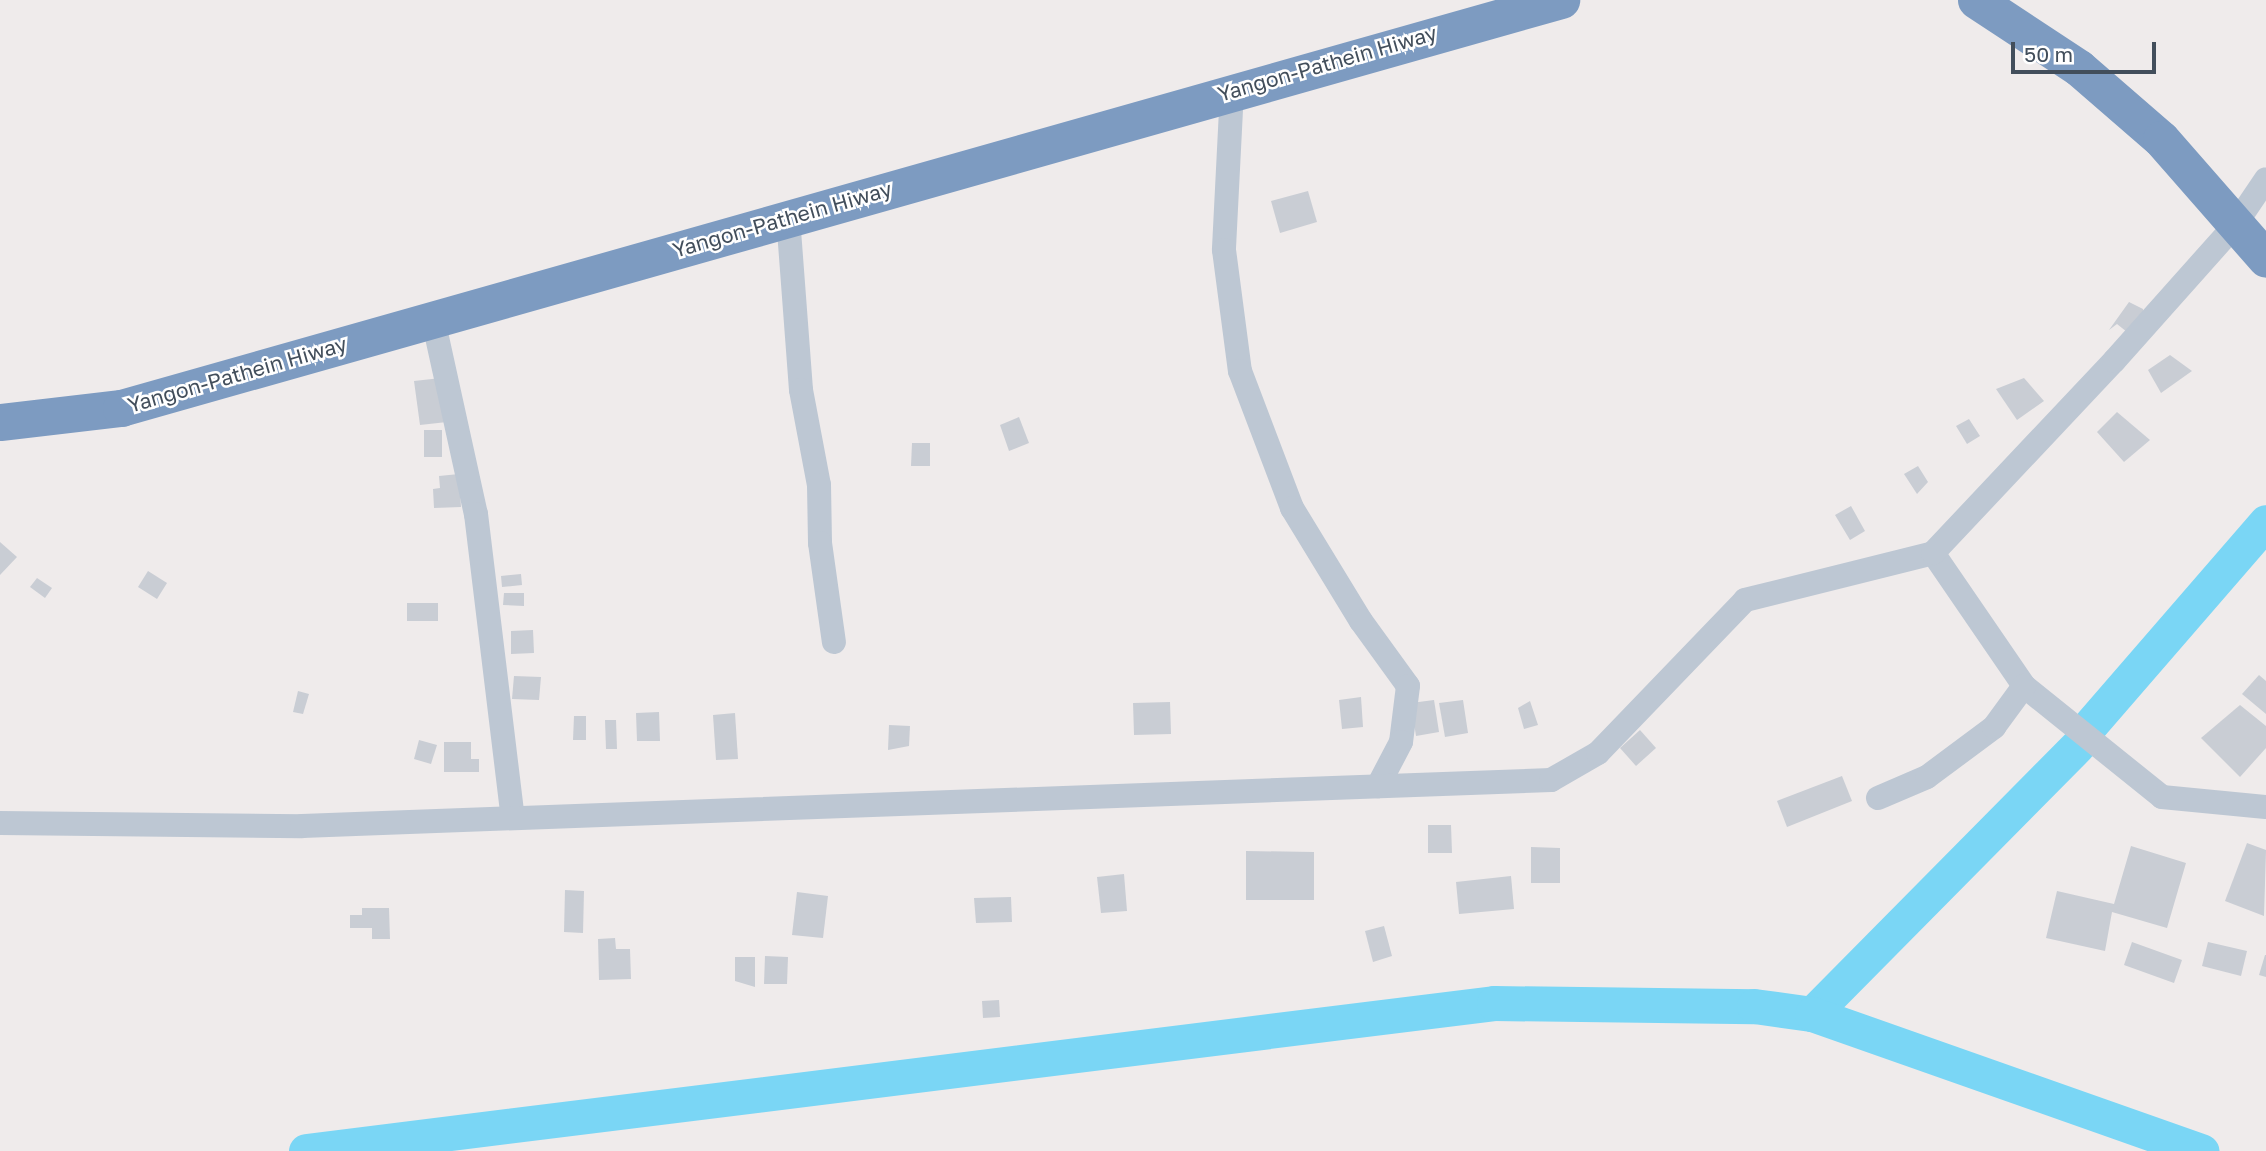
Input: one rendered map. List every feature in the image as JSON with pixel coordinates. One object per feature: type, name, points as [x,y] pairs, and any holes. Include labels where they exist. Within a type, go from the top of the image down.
[{"type":"highway","name":"Yangon-Pathein Hiway","points":[[0,422],[121,408],[1232,90],[1477,10],[1562,0]]},
{"type":"highway","points":[[1976,0],[2079,68],[2141,121],[2266,259]]},
{"type":"street","points":[[1232,90],[1224,250],[1240,371],[1292,508],[1347,599],[1408,686],[1401,743],[1378,786]]},
{"type":"street","points":[[0,823],[302,826],[1551,780],[1598,753],[1745,600],[1933,553],[2235,225],[2266,179]]},
{"type":"street","points":[[788,217],[801,390],[819,485],[820,543],[834,642]]},
{"type":"street","points":[[433,319],[476,514],[513,818]]},
{"type":"street","points":[[1933,553],[2024,686],[2162,797],[2266,807]]},
{"type":"street","points":[[1878,798],[1927,777],[1994,727],[2024,686]]},
{"type":"building","points":[[1308,191],[1317,222],[1280,233],[1271,201]]},
{"type":"building","points":[[2129,302],[2143,309],[2143,314],[2127,332],[2117,324],[2109,330]]},
{"type":"building","points":[[2170,355],[2192,371],[2161,393],[2148,370]]},
{"type":"building","points":[[441,378],[447,422],[420,425],[414,381]]},
{"type":"building","points":[[2024,378],[2044,401],[2017,420],[1996,389]]},
{"type":"building","points":[[2117,412],[2150,440],[2124,462],[2097,432]]},
{"type":"building","points":[[1019,417],[1029,443],[1009,451],[1000,425]]},
{"type":"building","points":[[1969,419],[1980,436],[1967,444],[1956,426]]},
{"type":"building","points":[[424,430],[442,430],[442,457],[424,457]]},
{"type":"building","points":[[912,443],[930,443],[930,466],[911,466]]},
{"type":"building","points":[[1918,466],[1928,482],[1917,494],[1904,474]]},
{"type":"building","points":[[459,474],[461,507],[434,508],[433,489],[440,488],[439,476]]},
{"type":"building","points":[[1851,506],[1865,531],[1850,540],[1835,515]]},
{"type":"building","points":[[0,542],[17,557],[0,575]]},
{"type":"building","points":[[148,571],[167,583],[157,599],[138,587]]},
{"type":"building","points":[[521,574],[522,585],[502,587],[501,576]]},
{"type":"building","points":[[37,578],[52,588],[45,598],[30,587]]},
{"type":"building","points":[[504,593],[524,593],[524,606],[503,605]]},
{"type":"building","points":[[407,603],[438,603],[438,621],[407,621]]},
{"type":"building","points":[[533,630],[534,653],[511,654],[511,631]]},
{"type":"building","points":[[2259,675],[2266,681],[2266,714],[2242,694]]},
{"type":"building","points":[[514,676],[541,677],[539,700],[512,699]]},
{"type":"building","points":[[298,691],[309,694],[303,714],[293,712]]},
{"type":"building","points":[[1361,697],[1363,727],[1342,729],[1339,700]]},
{"type":"building","points":[[1434,700],[1439,732],[1416,736],[1411,703]]},
{"type":"building","points":[[1463,700],[1468,733],[1445,737],[1439,703]]},
{"type":"building","points":[[1530,701],[1538,725],[1524,729],[1518,708]]},
{"type":"building","points":[[1170,702],[1171,734],[1134,735],[1133,703]]},
{"type":"building","points":[[2240,705],[2266,726],[2266,748],[2240,777],[2201,738]]},
{"type":"building","points":[[659,712],[660,741],[637,741],[636,713]]},
{"type":"building","points":[[735,713],[738,759],[716,760],[713,715]]},
{"type":"building","points":[[574,716],[586,716],[586,740],[573,740]]},
{"type":"building","points":[[605,720],[616,720],[617,749],[606,749]]},
{"type":"building","points":[[889,725],[910,726],[909,746],[888,750]]},
{"type":"building","points":[[1640,730],[1656,748],[1636,766],[1620,748]]},
{"type":"building","points":[[419,740],[437,745],[431,764],[414,759]]},
{"type":"building","points":[[444,742],[471,742],[471,759],[479,759],[479,772],[444,772]]},
{"type":"building","points":[[1842,776],[1852,801],[1787,827],[1777,801]]},
{"type":"building","points":[[1428,825],[1451,825],[1452,853],[1428,853]]},
{"type":"building","points":[[2247,843],[2266,850],[2264,916],[2225,901]]},
{"type":"building","points":[[2131,846],[2186,863],[2167,928],[2112,912],[2105,951],[2046,938],[2057,891],[2114,904]]},
{"type":"building","points":[[1531,847],[1560,848],[1560,883],[1531,883]]},
{"type":"building","points":[[1246,851],[1314,852],[1314,900],[1246,900]]},
{"type":"building","points":[[1124,874],[1127,911],[1101,913],[1097,877]]},
{"type":"building","points":[[1511,876],[1514,909],[1459,914],[1456,882]]},
{"type":"building","points":[[565,890],[584,891],[583,933],[564,932]]},
{"type":"building","points":[[797,892],[828,896],[823,938],[792,935]]},
{"type":"building","points":[[1011,897],[1012,922],[976,923],[974,898]]},
{"type":"building","points":[[362,908],[389,908],[390,939],[372,939],[372,928],[350,928],[350,915],[362,915]]},
{"type":"building","points":[[1384,926],[1392,956],[1373,962],[1365,931]]},
{"type":"building","points":[[615,938],[616,949],[630,949],[631,979],[599,980],[598,939]]},
{"type":"building","points":[[2132,942],[2182,960],[2174,983],[2124,965]]},
{"type":"building","points":[[2208,942],[2247,951],[2241,976],[2202,966]]},
{"type":"building","points":[[2266,955],[2266,977],[2259,975]]},
{"type":"building","points":[[765,956],[788,957],[787,984],[764,984]]},
{"type":"building","points":[[735,957],[755,957],[755,987],[735,981]]},
{"type":"building","points":[[999,1000],[1000,1017],[983,1018],[982,1001]]},
{"type":"waterway","points":[[2091,724],[2266,522]]},
{"type":"waterway","points":[[1812,1014],[2077,746]]},
{"type":"waterway","points":[[306,1151],[1494,1003],[1754,1006],[1812,1014],[2202,1151]]}]
